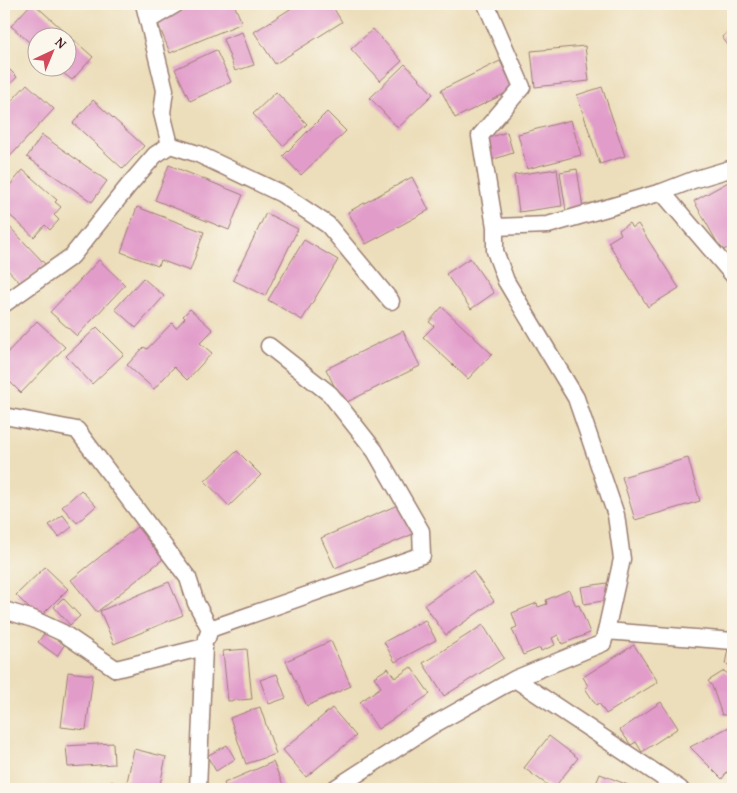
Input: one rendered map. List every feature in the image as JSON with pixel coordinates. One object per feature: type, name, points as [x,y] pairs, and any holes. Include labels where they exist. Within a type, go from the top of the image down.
[{"type":"street","points":[[144,4],[165,90],[162,113],[170,145]]},
{"type":"street","points":[[149,20],[176,4]]},
{"type":"street","points":[[334,789],[433,724],[515,679],[602,642],[622,559],[616,515],[576,398],[506,281],[495,251],[496,228],[480,136],[522,87],[486,4]]},
{"type":"street","points":[[170,145],[198,154],[282,194],[328,225],[391,301]]},
{"type":"street","points":[[4,304],[72,256],[155,155],[170,145]]},
{"type":"street","points":[[496,228],[548,225],[662,192],[733,168]]},
{"type":"street","points":[[662,192],[733,275]]},
{"type":"street","points":[[210,629],[422,555],[421,531],[376,451],[330,394],[269,346]]},
{"type":"street","points":[[4,416],[77,430],[188,578],[196,603],[210,629],[204,647],[198,789]]},
{"type":"street","points":[[4,610],[33,619],[63,633],[116,669],[204,647]]},
{"type":"street","points":[[606,631],[733,641]]},
{"type":"street","points":[[515,679],[680,789]]},
{"type":"building","points":[[31,4],[34,4],[61,28],[28,28],[28,41],[11,26]]},
{"type":"building","points":[[199,4],[234,4],[242,23],[170,53],[157,21]]},
{"type":"building","points":[[298,4],[331,4],[342,22],[275,64],[254,32]]},
{"type":"building","points":[[733,28],[733,52],[722,37]]},
{"type":"building","points":[[373,29],[402,61],[380,81],[351,49]]},
{"type":"building","points":[[242,32],[254,65],[235,71],[223,39]]},
{"type":"building","points":[[78,44],[93,57],[78,73]]},
{"type":"building","points":[[585,46],[589,81],[535,87],[531,51]]},
{"type":"building","points":[[216,50],[231,82],[190,101],[175,69]]},
{"type":"building","points":[[500,61],[514,89],[455,118],[441,90]]},
{"type":"building","points":[[4,64],[17,77],[4,91]]},
{"type":"building","points":[[405,64],[433,94],[398,128],[370,98]]},
{"type":"building","points":[[27,84],[54,109],[4,163],[4,109]]},
{"type":"building","points":[[602,87],[625,156],[600,164],[577,95]]},
{"type":"building","points":[[276,92],[307,124],[283,146],[253,114]]},
{"type":"building","points":[[93,100],[144,146],[123,169],[73,123]]},
{"type":"building","points":[[327,112],[346,131],[301,175],[283,156]]},
{"type":"building","points":[[571,120],[581,155],[527,169],[518,134]]},
{"type":"building","points":[[507,132],[513,153],[491,160],[485,139]]},
{"type":"building","points":[[42,135],[107,181],[92,202],[27,157]]},
{"type":"building","points":[[169,165],[243,195],[229,230],[155,200]]},
{"type":"building","points":[[557,169],[562,206],[519,212],[514,175]]},
{"type":"building","points":[[577,169],[583,208],[566,211],[560,172]]},
{"type":"building","points":[[23,170],[57,200],[55,202],[61,207],[54,215],[59,220],[50,230],[45,225],[34,237],[4,210],[4,192]]},
{"type":"building","points":[[412,177],[429,210],[366,244],[348,212]]},
{"type":"building","points":[[730,181],[733,187],[733,245],[722,251],[694,201]]},
{"type":"building","points":[[137,207],[204,232],[190,271],[160,260],[158,266],[121,252]]},
{"type":"building","points":[[266,213],[298,229],[265,296],[233,280]]},
{"type":"building","points":[[4,221],[45,264],[22,285],[4,266]]},
{"type":"building","points":[[629,223],[632,228],[638,224],[679,288],[648,307],[608,242],[621,234],[619,230]]},
{"type":"building","points":[[304,240],[338,260],[302,320],[268,300]]},
{"type":"building","points":[[470,258],[494,293],[471,309],[446,274]]},
{"type":"building","points":[[99,260],[125,285],[77,336],[50,312]]},
{"type":"building","points":[[143,278],[164,296],[136,328],[115,309]]},
{"type":"building","points":[[442,307],[492,354],[468,379],[423,337],[434,326],[429,322]]},
{"type":"building","points":[[190,309],[213,330],[200,343],[212,353],[187,380],[174,367],[154,389],[127,365],[144,347],[147,349],[172,323],[176,328]]},
{"type":"building","points":[[37,321],[65,347],[21,393],[4,376],[4,356]]},
{"type":"building","points":[[97,327],[124,354],[92,384],[66,356]]},
{"type":"building","points":[[403,331],[420,366],[343,404],[326,369]]},
{"type":"building","points":[[237,451],[261,475],[229,506],[205,481]]},
{"type":"building","points":[[688,458],[700,501],[635,520],[622,477]]},
{"type":"building","points":[[81,490],[96,506],[77,523],[62,507]]},
{"type":"building","points":[[400,504],[413,534],[335,568],[321,538]]},
{"type":"building","points":[[63,515],[72,527],[59,537],[49,525]]},
{"type":"building","points":[[137,527],[163,559],[97,612],[71,580]]},
{"type":"building","points":[[45,567],[68,589],[39,618],[16,595]]},
{"type":"building","points":[[473,571],[494,601],[446,635],[424,605]]},
{"type":"building","points":[[169,582],[183,615],[114,644],[100,611]]},
{"type":"building","points":[[607,583],[609,600],[584,604],[581,587]]},
{"type":"building","points":[[569,590],[576,606],[579,605],[590,633],[562,644],[558,635],[552,638],[555,645],[541,651],[540,648],[523,655],[512,629],[517,627],[512,613],[537,603],[538,607],[547,604],[546,600]]},
{"type":"building","points":[[63,598],[80,616],[70,625],[54,607]]},
{"type":"building","points":[[425,620],[436,640],[395,662],[384,642]]},
{"type":"building","points":[[483,625],[504,658],[444,696],[423,663]]},
{"type":"building","points":[[47,630],[65,644],[57,656],[38,642]]},
{"type":"building","points":[[331,641],[351,686],[307,706],[286,661]]},
{"type":"building","points":[[634,645],[658,682],[606,714],[599,703],[596,705],[585,688],[588,686],[583,677]]},
{"type":"building","points":[[247,649],[252,699],[228,701],[223,651]]},
{"type":"building","points":[[728,649],[733,650],[733,666],[725,664]]},
{"type":"building","points":[[411,667],[430,694],[378,729],[360,702],[381,687],[374,677],[388,668],[395,678]]},
{"type":"building","points":[[724,671],[733,678],[733,715],[722,715],[712,686],[708,681]]},
{"type":"building","points":[[68,672],[93,675],[86,730],[61,727]]},
{"type":"building","points":[[277,674],[286,698],[269,704],[260,680]]},
{"type":"building","points":[[661,702],[678,728],[642,752],[636,742],[631,745],[620,730]]},
{"type":"building","points":[[260,707],[276,754],[246,764],[230,718]]},
{"type":"building","points":[[332,708],[356,736],[306,777],[283,750]]},
{"type":"building","points":[[733,725],[733,763],[722,779],[690,747]]},
{"type":"building","points":[[549,736],[578,758],[553,789],[524,768]]},
{"type":"building","points":[[113,743],[114,764],[68,767],[66,746]]},
{"type":"building","points":[[227,745],[235,759],[216,771],[207,756]]},
{"type":"building","points":[[134,749],[166,757],[159,789],[127,782]]},
{"type":"building","points":[[273,762],[285,789],[226,789],[224,783]]},
{"type":"building","points":[[600,774],[638,789],[594,789]]},
{"type":"building","points":[[112,781],[121,789],[104,789]]}]
